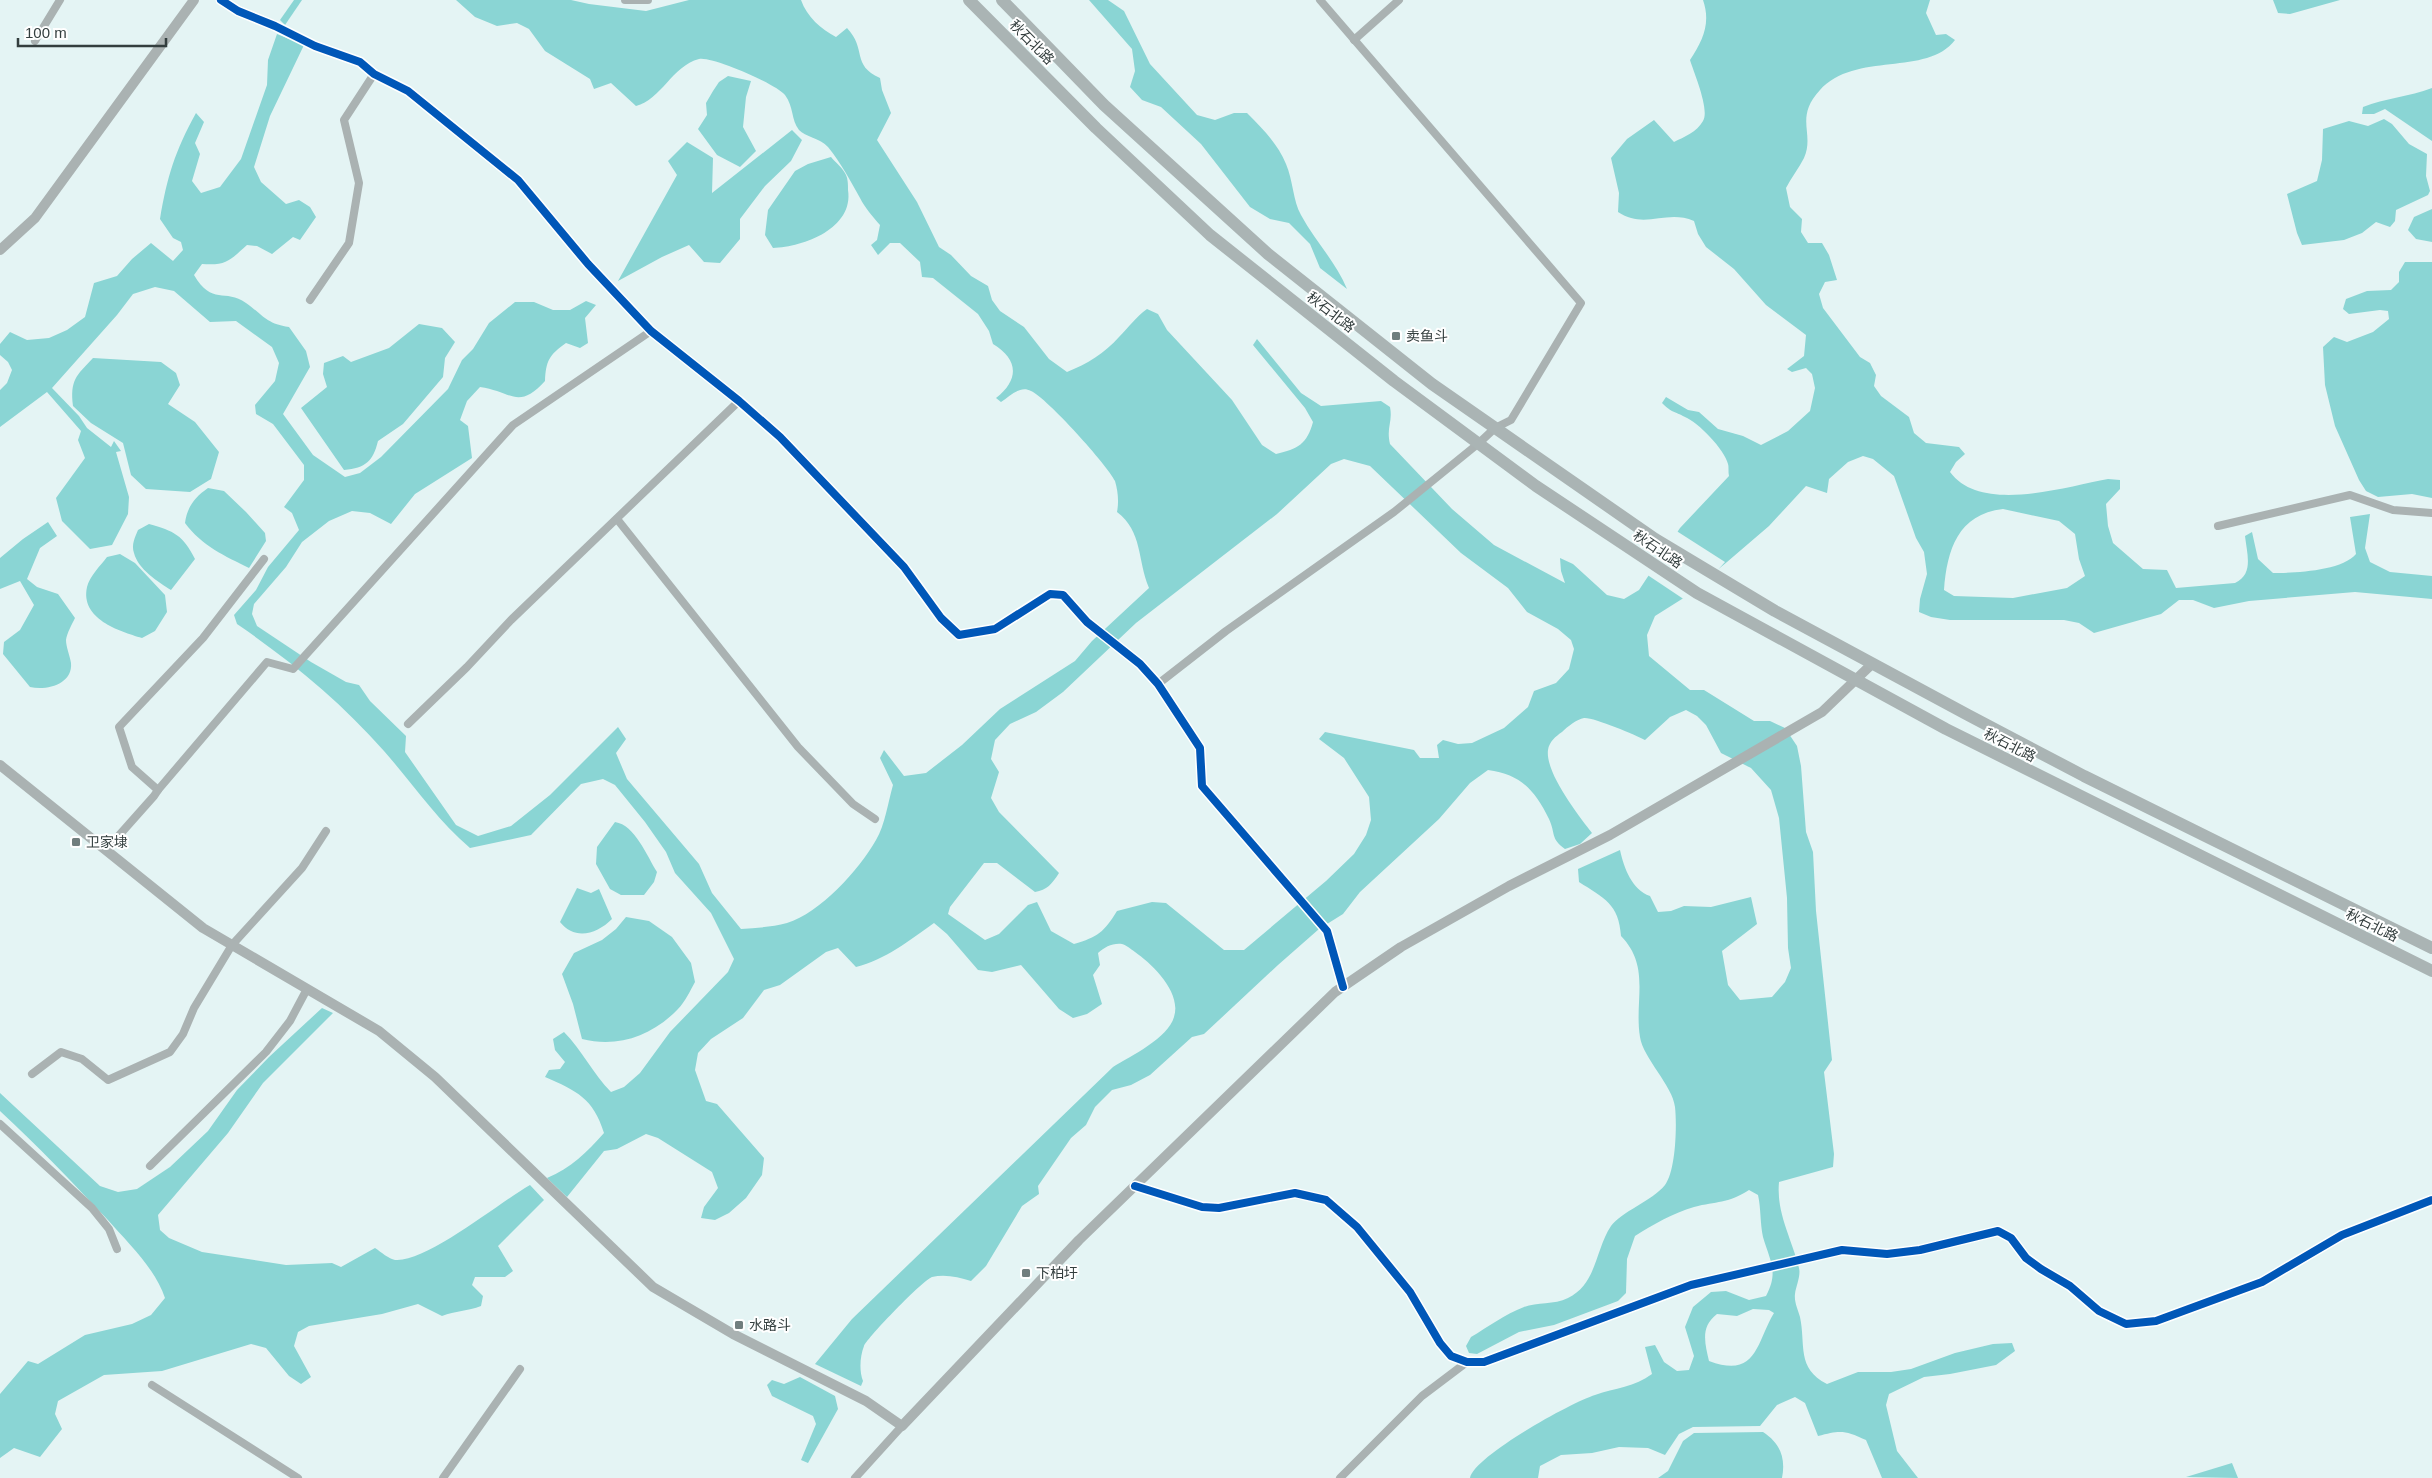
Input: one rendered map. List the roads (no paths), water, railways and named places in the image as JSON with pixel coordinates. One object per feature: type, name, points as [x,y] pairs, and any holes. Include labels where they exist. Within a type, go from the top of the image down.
[{"type":"main road","name":"秋石北路","points":[[969,0],[1096,128],[1210,234],[1394,381],[1479,444],[1536,486],[1697,593],[1964,738],[2432,971]]},
{"type":"main road","name":"秋石北路","points":[[1002,0],[1104,105],[1268,254],[1432,384],[1655,539],[1775,611],[2084,776],[2432,948]]},
{"type":"street","points":[[35,41],[60,0]]},
{"type":"street","points":[[0,250],[35,218],[194,0]]},
{"type":"street","points":[[222,0],[238,12],[274,26],[315,46],[360,62],[374,74],[408,91],[518,180],[588,264],[651,331],[739,401],[780,437],[904,567],[941,618],[959,635],[995,629],[1050,594],[1063,595],[1087,622],[1140,664],[1158,684],[1200,748],[1202,786],[1327,931],[1343,987]]},
{"type":"street","points":[[625,0],[648,0]]},
{"type":"street","points":[[1158,684],[1226,631],[1394,512],[1479,444],[1495,428],[1510,420],[1580,303],[1320,0]]},
{"type":"street","points":[[1354,40],[1399,0]]},
{"type":"street","points":[[310,300],[349,243],[359,183],[344,120],[374,74]]},
{"type":"street","points":[[106,850],[267,662],[293,669],[512,425],[651,331]]},
{"type":"street","points":[[408,724],[467,668],[511,620],[739,401]]},
{"type":"street","points":[[2218,526],[2350,495],[2393,510],[2432,513]]},
{"type":"street","points":[[617,519],[798,747],[854,804],[875,819]]},
{"type":"street","points":[[158,790],[132,766],[119,727],[203,638],[264,559]]},
{"type":"street","points":[[855,1478],[1079,1240],[1343,987],[1401,947],[1509,886],[1610,836],[1822,712],[1854,679],[1872,664]]},
{"type":"street","points":[[0,765],[203,928],[379,1031],[435,1078],[653,1287],[733,1334],[866,1401],[902,1426]]},
{"type":"street","points":[[32,1074],[61,1052],[82,1059],[108,1080],[170,1052],[183,1034],[194,1008],[232,945],[302,868],[326,831]]},
{"type":"street","points":[[150,1166],[266,1052],[290,1021],[307,989]]},
{"type":"street","points":[[0,1124],[92,1208],[109,1229],[117,1249]]},
{"type":"street","points":[[1135,1186],[1202,1207],[1219,1208],[1295,1192],[1326,1200],[1357,1227],[1410,1292],[1440,1343],[1451,1356],[1467,1362],[1484,1362],[1690,1285],[1842,1250],[1887,1254],[1920,1250],[1998,1231],[2010,1238],[2026,1258],[2070,1286],[2100,1311],[2126,1324],[2156,1321],[2262,1282],[2342,1235],[2432,1200]]},
{"type":"street","points":[[1340,1478],[1422,1396],[1467,1362]]},
{"type":"street","points":[[443,1478],[520,1369]]},
{"type":"street","points":[[152,1385],[298,1478]]},
{"type":"water","points":[[294,0],[302,0],[285,25],[280,20]]},
{"type":"water","points":[[456,0],[571,0],[646,11],[689,0],[801,0],[811,17],[830,34],[836,37],[847,28],[857,43],[865,68],[880,78],[882,90],[891,113],[877,140],[917,202],[939,247],[951,255],[971,276],[988,286],[992,300],[1000,311],[1024,327],[1049,359],[1067,372],[1082,365],[1114,343],[1147,309],[1158,314],[1167,330],[1232,400],[1262,445],[1276,454],[1290,450],[1300,444],[1308,436],[1313,422],[1305,408],[1253,345],[1257,339],[1301,393],[1321,406],[1381,401],[1390,407],[1390,444],[1452,509],[1494,545],[1565,583],[1561,571],[1560,558],[1573,564],[1607,595],[1624,599],[1639,590],[1680,528],[1729,476],[1726,458],[1717,444],[1697,424],[1665,406],[1662,403],[1666,397],[1688,410],[1699,412],[1718,429],[1743,436],[1761,445],[1788,431],[1810,411],[1815,388],[1812,374],[1806,368],[1792,372],[1787,369],[1804,356],[1806,335],[1766,305],[1734,269],[1706,247],[1698,234],[1694,221],[1674,217],[1647,220],[1637,219],[1618,212],[1619,193],[1611,158],[1627,139],[1654,120],[1674,142],[1694,131],[1703,121],[1705,116],[1703,100],[1690,60],[1699,45],[1706,24],[1703,0],[1930,0],[1926,13],[1936,35],[1946,34],[1955,40],[1943,51],[1927,58],[1852,71],[1835,78],[1820,90],[1812,100],[1806,117],[1807,149],[1804,158],[1786,188],[1790,207],[1802,219],[1801,232],[1808,243],[1822,243],[1829,255],[1837,280],[1825,282],[1819,294],[1823,308],[1860,357],[1870,363],[1876,375],[1874,386],[1881,396],[1909,417],[1914,433],[1926,443],[1959,447],[1965,454],[1956,462],[1950,472],[1964,485],[1982,492],[2002,495],[2024,494],[2108,479],[2120,480],[2120,489],[2106,504],[2108,526],[2113,543],[2143,569],[2167,570],[2176,588],[2235,583],[2241,579],[2245,574],[2248,563],[2245,536],[2252,532],[2258,559],[2273,573],[2317,570],[2340,564],[2356,554],[2350,517],[2370,514],[2365,548],[2370,562],[2390,572],[2432,576],[2432,599],[2355,592],[2249,601],[2214,608],[2193,600],[2179,600],[2161,614],[2094,633],[2079,623],[2064,620],[1950,620],[1931,617],[1919,612],[1920,599],[1927,574],[1924,552],[1916,538],[1894,476],[1873,459],[1863,456],[1848,462],[1829,479],[1827,493],[1806,486],[1769,526],[1682,599],[1655,616],[1647,635],[1649,656],[1690,690],[1704,690],[1754,721],[1770,721],[1785,728],[1797,746],[1801,766],[1806,832],[1813,852],[1816,911],[1832,1060],[1824,1072],[1834,1154],[1833,1167],[1779,1182],[1782,1215],[1799,1268],[1795,1300],[1802,1327],[1806,1363],[1817,1378],[1827,1384],[1858,1372],[1891,1372],[1911,1369],[1955,1353],[1993,1344],[2012,1343],[2015,1351],[1996,1365],[1924,1377],[1889,1394],[1886,1405],[1897,1451],[1918,1478],[1882,1478],[1866,1440],[1859,1437],[1842,1432],[1818,1436],[1805,1403],[1795,1397],[1777,1405],[1760,1426],[1693,1427],[1679,1434],[1665,1455],[1648,1448],[1619,1447],[1592,1453],[1561,1455],[1540,1466],[1538,1478],[1470,1478],[1476,1468],[1488,1457],[1505,1444],[1546,1419],[1583,1400],[1632,1385],[1652,1374],[1645,1347],[1655,1345],[1664,1362],[1677,1371],[1689,1370],[1694,1356],[1685,1327],[1693,1307],[1711,1292],[1726,1291],[1749,1300],[1766,1296],[1770,1288],[1773,1273],[1761,1227],[1758,1195],[1749,1190],[1728,1200],[1679,1212],[1635,1236],[1627,1259],[1626,1293],[1618,1301],[1554,1325],[1519,1332],[1477,1354],[1469,1353],[1466,1346],[1471,1337],[1517,1310],[1529,1305],[1563,1300],[1578,1292],[1590,1275],[1611,1226],[1665,1185],[1669,1178],[1674,1158],[1676,1136],[1675,1107],[1669,1090],[1642,1045],[1639,1023],[1640,984],[1636,960],[1621,936],[1620,925],[1613,909],[1603,898],[1579,882],[1578,869],[1620,850],[1630,878],[1638,889],[1650,896],[1658,912],[1671,911],[1684,906],[1711,907],[1751,897],[1757,924],[1722,951],[1728,985],[1740,1000],[1772,997],[1785,982],[1791,968],[1788,948],[1787,898],[1779,818],[1771,790],[1751,768],[1721,753],[1706,725],[1697,716],[1686,710],[1670,717],[1645,740],[1605,723],[1584,718],[1572,724],[1553,740],[1548,750],[1548,759],[1557,782],[1592,833],[1580,844],[1565,849],[1560,845],[1555,839],[1549,819],[1538,800],[1526,786],[1509,775],[1488,770],[1470,783],[1439,819],[1360,892],[1343,914],[1319,929],[1204,1034],[1192,1037],[1150,1075],[1131,1085],[1112,1090],[1095,1107],[1086,1125],[1071,1138],[1038,1186],[1039,1194],[1022,1206],[986,1266],[971,1281],[952,1276],[932,1277],[908,1298],[875,1332],[864,1346],[861,1359],[863,1381],[861,1386],[815,1364],[852,1319],[1113,1067],[1148,1046],[1170,1025],[1174,1017],[1175,1008],[1174,998],[1170,989],[1157,971],[1128,947],[1122,944],[1115,944],[1106,947],[1098,953],[1100,965],[1093,975],[1102,1004],[1087,1014],[1073,1018],[1059,1009],[1021,965],[992,972],[978,970],[947,934],[934,923],[906,943],[877,960],[856,967],[838,948],[826,952],[780,985],[764,990],[743,1018],[711,1039],[698,1053],[695,1070],[706,1101],[717,1104],[764,1158],[762,1175],[746,1198],[729,1213],[715,1220],[701,1218],[704,1207],[718,1188],[712,1172],[658,1138],[646,1134],[617,1149],[604,1151],[567,1197],[547,1178],[578,1159],[604,1133],[595,1111],[582,1097],[545,1077],[549,1070],[560,1069],[565,1062],[555,1050],[553,1039],[564,1032],[611,1092],[624,1087],[640,1073],[670,1032],[728,972],[734,959],[711,913],[675,873],[666,852],[645,822],[615,785],[603,779],[581,784],[531,835],[470,848],[447,826],[368,733],[333,699],[277,653],[237,624],[234,615],[256,590],[268,567],[299,530],[292,513],[284,507],[304,480],[304,465],[273,424],[256,414],[255,405],[275,381],[279,363],[272,347],[236,321],[210,322],[174,291],[155,287],[133,294],[117,315],[52,388],[79,416],[87,428],[111,447],[114,441],[121,451],[116,452],[129,497],[128,514],[112,545],[90,549],[62,521],[56,498],[85,458],[78,440],[81,431],[47,392],[0,427],[0,390],[7,383],[12,370],[8,362],[0,355],[0,344],[10,332],[27,340],[49,338],[67,330],[85,317],[94,283],[117,276],[132,259],[151,243],[173,261],[183,250],[181,242],[173,238],[160,219],[173,164],[182,140],[196,113],[204,122],[195,143],[200,154],[192,181],[201,193],[220,187],[241,159],[267,85],[268,60],[277,34],[304,45],[270,116],[254,167],[261,182],[286,204],[299,200],[310,207],[316,217],[300,240],[293,237],[272,254],[257,246],[247,245],[228,261],[217,264],[202,264],[194,275],[213,294],[238,299],[275,324],[289,327],[306,351],[310,367],[283,414],[313,455],[345,477],[360,473],[381,457],[448,389],[462,360],[473,349],[489,323],[515,302],[534,302],[553,310],[570,310],[586,301],[596,305],[585,318],[588,343],[580,348],[566,343],[556,351],[546,368],[545,381],[536,390],[528,395],[514,397],[480,387],[467,401],[460,420],[468,426],[472,458],[415,494],[391,524],[370,513],[352,511],[329,521],[302,542],[286,567],[254,604],[252,614],[257,626],[311,662],[346,682],[359,685],[370,701],[406,736],[405,752],[456,825],[478,836],[511,826],[550,795],[618,727],[626,739],[616,753],[627,779],[699,864],[712,893],[741,929],[787,923],[800,918],[812,910],[838,889],[860,864],[876,840],[884,820],[893,785],[880,758],[884,750],[904,776],[926,773],[962,745],[1000,709],[1075,661],[1092,641],[1149,588],[1135,537],[1131,528],[1117,512],[1117,489],[1110,473],[1090,448],[1039,396],[1023,389],[1001,402],[996,398],[1009,384],[1013,369],[1007,356],[993,344],[989,331],[978,314],[933,278],[922,277],[920,262],[900,243],[890,243],[878,255],[871,245],[877,240],[880,225],[864,205],[841,165],[828,147],[805,134],[796,126],[790,104],[785,95],[770,84],[730,66],[706,59],[699,59],[681,68],[653,97],[645,103],[636,106],[611,83],[594,89],[590,79],[545,51],[529,29],[517,23],[497,26],[475,17]],"holes":[[[1344,459],[1370,466],[1461,553],[1508,588],[1527,612],[1558,629],[1571,640],[1574,649],[1569,669],[1556,683],[1534,691],[1528,707],[1504,728],[1472,743],[1458,744],[1443,740],[1437,745],[1439,758],[1420,758],[1414,750],[1325,732],[1319,739],[1344,758],[1369,797],[1371,820],[1366,835],[1354,854],[1326,881],[1244,950],[1224,950],[1166,903],[1152,902],[1117,911],[1100,933],[1074,944],[1051,931],[1037,902],[1028,905],[999,934],[985,940],[948,914],[950,907],[984,863],[997,863],[1035,892],[1049,886],[1059,873],[999,812],[991,798],[999,772],[991,759],[995,740],[1010,724],[1036,712],[1063,692],[1136,623],[1277,514],[1331,464]],[[2003,509],[2059,521],[2075,534],[2079,559],[2085,576],[2067,588],[2013,598],[1954,596],[1944,590],[1952,548],[1965,526],[1975,518],[1988,512]],[[1753,1309],[1769,1310],[1774,1313],[1753,1355],[1746,1362],[1737,1365],[1725,1365],[1709,1361],[1705,1336],[1708,1324],[1717,1314],[1737,1316]]]},
{"type":"water","points":[[1089,0],[1108,0],[1124,11],[1150,64],[1197,115],[1215,120],[1234,113],[1247,113],[1264,130],[1279,150],[1286,164],[1301,215],[1337,270],[1347,289],[1320,268],[1310,244],[1289,223],[1270,219],[1250,207],[1201,144],[1161,107],[1142,100],[1130,87],[1135,71],[1132,49]]},
{"type":"water","points":[[2273,0],[2340,0],[2290,14],[2278,13]]},
{"type":"water","points":[[728,76],[751,81],[746,97],[743,127],[756,151],[740,167],[717,155],[698,129],[707,115],[706,103],[719,82]]},
{"type":"water","points":[[2432,88],[2432,141],[2385,109],[2374,114],[2362,114],[2363,107]]},
{"type":"water","points":[[2384,119],[2392,124],[2409,144],[2427,154],[2426,176],[2430,191],[2428,195],[2396,210],[2395,221],[2390,227],[2376,222],[2362,233],[2344,240],[2302,245],[2287,194],[2317,181],[2322,160],[2323,129],[2349,121],[2368,126]]},
{"type":"water","points":[[792,130],[802,140],[791,161],[765,186],[740,219],[740,239],[720,263],[704,262],[689,245],[662,257],[618,281],[677,175],[668,161],[687,142],[713,158],[712,193]]},
{"type":"water","points":[[831,157],[843,170],[847,178],[848,203],[843,215],[835,225],[812,239],[799,244],[773,248],[765,235],[768,210],[795,171],[808,164]]},
{"type":"water","points":[[2432,209],[2432,242],[2416,239],[2408,230],[2414,217]]},
{"type":"water","points":[[2405,262],[2432,262],[2432,498],[2412,494],[2378,497],[2366,491],[2359,480],[2335,426],[2325,385],[2323,347],[2334,337],[2347,342],[2373,332],[2389,319],[2388,311],[2380,310],[2349,314],[2343,309],[2346,299],[2367,291],[2391,290],[2399,282],[2399,272]]},
{"type":"water","points":[[419,324],[442,328],[455,342],[445,358],[443,377],[403,424],[378,441],[374,454],[367,462],[358,467],[344,470],[301,408],[327,387],[323,374],[324,363],[343,356],[351,362],[389,348]]},
{"type":"water","points":[[93,358],[161,362],[176,373],[180,385],[168,404],[195,422],[219,452],[211,479],[190,492],[146,489],[131,475],[123,443],[91,423],[73,406],[72,390],[75,379]]},
{"type":"water","points":[[208,488],[224,491],[265,533],[266,541],[249,568],[206,544],[185,523],[192,503]]},
{"type":"water","points":[[48,522],[57,536],[40,548],[27,579],[37,587],[58,594],[75,618],[66,640],[71,663],[71,670],[68,676],[51,687],[37,688],[30,687],[3,654],[4,642],[20,630],[34,605],[20,581],[0,589],[0,558]]},
{"type":"water","points":[[149,524],[177,535],[186,544],[195,559],[171,590],[144,570],[136,559],[133,550],[138,530]]},
{"type":"water","points":[[120,554],[135,563],[165,595],[167,612],[155,631],[142,638],[123,632],[103,622],[89,607],[86,598],[88,583],[96,571],[107,557]]},
{"type":"water","points":[[615,822],[629,829],[645,850],[657,872],[654,882],[644,895],[621,895],[610,889],[596,864],[597,847]]},
{"type":"water","points":[[577,888],[591,893],[599,889],[612,919],[593,932],[572,932],[560,922]]},
{"type":"water","points":[[626,917],[649,921],[672,937],[691,963],[695,982],[678,1009],[646,1033],[621,1041],[609,1042],[582,1039],[573,1004],[562,974],[574,953],[602,940],[616,929]]},
{"type":"water","points":[[322,1008],[333,1013],[263,1083],[228,1133],[158,1215],[160,1230],[169,1238],[202,1252],[286,1265],[332,1263],[341,1267],[375,1248],[395,1260],[425,1252],[463,1230],[530,1185],[544,1200],[498,1246],[513,1271],[505,1277],[475,1277],[472,1285],[483,1296],[481,1306],[476,1308],[442,1316],[418,1304],[382,1314],[309,1326],[298,1332],[294,1346],[311,1377],[301,1384],[289,1376],[266,1348],[251,1344],[162,1371],[104,1375],[58,1401],[55,1414],[62,1429],[40,1457],[14,1448],[0,1458],[0,1394],[28,1361],[38,1364],[85,1335],[132,1324],[151,1315],[165,1298],[155,1276],[132,1247],[55,1164],[0,1111],[0,1093],[100,1186],[118,1192],[137,1189],[170,1167],[208,1131],[237,1090],[269,1057]]},
{"type":"water","points":[[800,1377],[835,1396],[838,1409],[808,1463],[801,1460],[816,1424],[813,1416],[772,1396],[767,1385],[772,1380],[784,1384]]},
{"type":"water","points":[[1763,1432],[1778,1446],[1783,1464],[1782,1478],[1658,1478],[1668,1471],[1683,1441],[1694,1433]]},
{"type":"water","points":[[2232,1463],[2238,1478],[2186,1477]]},
{"type":"place","name":"卖鱼斗","points":[[1396,336]]},
{"type":"place","name":"卫家埭","points":[[76,842]]},
{"type":"place","name":"下柏圩","points":[[1026,1273]]},
{"type":"place","name":"水路斗","points":[[739,1325]]}]
